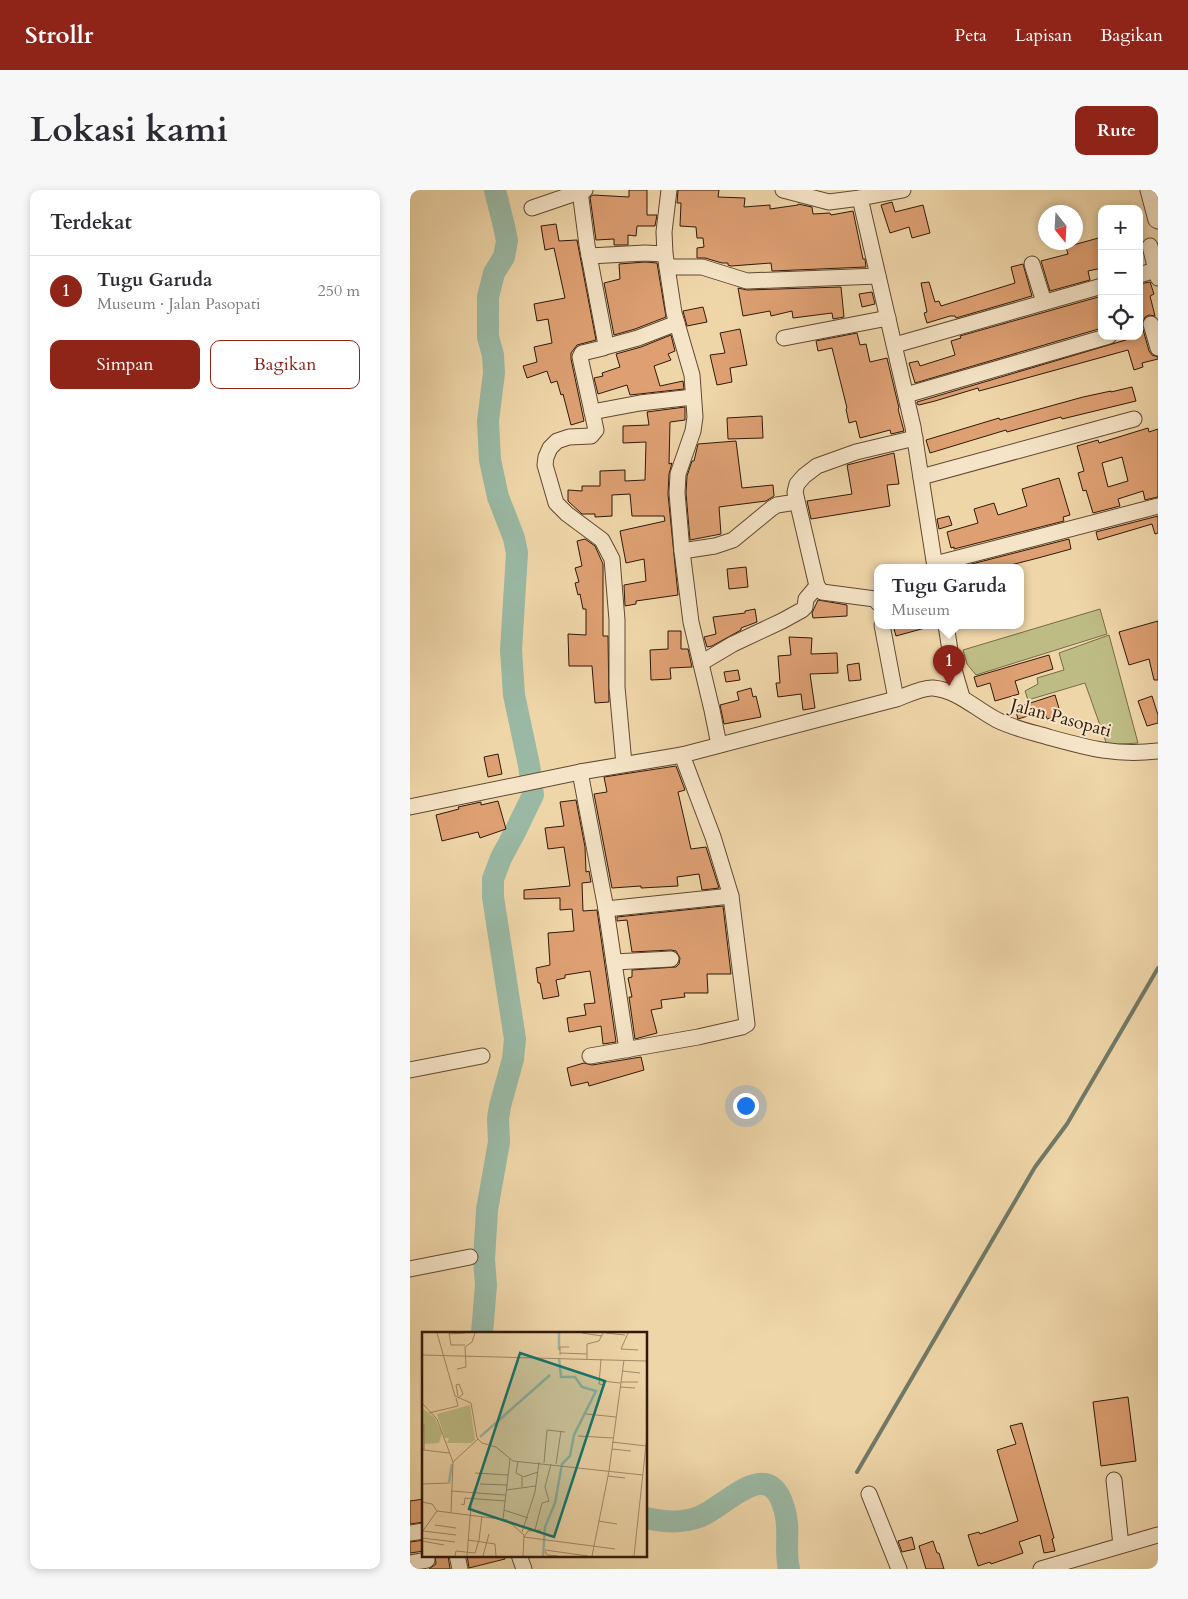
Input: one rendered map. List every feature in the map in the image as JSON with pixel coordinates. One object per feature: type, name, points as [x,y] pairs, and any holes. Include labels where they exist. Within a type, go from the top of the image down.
[{"type":"street","points":[[669,190],[664,232],[666,260],[677,323],[692,375],[695,417],[693,431],[678,474],[677,493],[682,551],[691,622],[719,745]]},
{"type":"street","points":[[783,190],[828,202],[903,190]]},
{"type":"street","points":[[1148,190],[1156,220],[1158,221]]},
{"type":"street","points":[[532,208],[582,191],[589,256],[605,347]]},
{"type":"street","points":[[860,198],[915,438],[935,564]]},
{"type":"street","points":[[1143,273],[1157,268],[1150,246]]},
{"type":"street","points":[[589,256],[645,253],[666,260],[702,267],[747,281],[878,276]]},
{"type":"street","points":[[1032,264],[1044,302]]},
{"type":"street","points":[[895,345],[1098,287]]},
{"type":"street","points":[[784,338],[888,318]]},
{"type":"street","points":[[624,764],[617,688],[618,620],[612,559],[602,540],[567,514],[556,503],[545,464],[550,448],[557,441],[569,437],[591,436],[596,430],[580,357],[582,353],[638,338],[677,323]]},
{"type":"street","points":[[1149,325],[1158,348]]},
{"type":"street","points":[[906,395],[1098,339]]},
{"type":"street","points":[[592,412],[640,403],[694,397]]},
{"type":"street","points":[[921,477],[1134,419]]},
{"type":"street","points":[[874,599],[822,592],[817,586],[796,502],[795,492],[797,484],[817,466],[856,452],[915,438]]},
{"type":"street","points":[[682,551],[716,546],[733,540],[772,508],[777,505],[796,502]]},
{"type":"street","points":[[942,564],[1158,506]]},
{"type":"street","points":[[701,663],[733,644],[802,610],[810,593],[817,586]]},
{"type":"street","points":[[883,629],[896,699]]},
{"type":"street","points":[[947,629],[952,663],[962,697]]},
{"type":"street","points":[[410,808],[580,772],[682,755],[896,699],[931,688],[952,663]]},
{"type":"street","name":"Jalan Pasopati","points":[[931,688],[946,690],[962,697],[981,712],[1004,723],[1039,734],[1108,752],[1158,751]]},
{"type":"street","points":[[590,1056],[698,1037],[742,1027],[747,1024],[731,896],[713,837],[682,755]]},
{"type":"street","points":[[580,772],[606,909],[627,1050]]},
{"type":"street","points":[[606,909],[731,896]]},
{"type":"street","points":[[614,962],[671,959]]},
{"type":"street","points":[[410,1070],[482,1056]]},
{"type":"street","points":[[411,1272],[470,1257]]},
{"type":"street","points":[[1114,1480],[1121,1546]]},
{"type":"street","points":[[869,1494],[899,1569]]},
{"type":"street","points":[[1041,1569],[1158,1534]]},
{"type":"street","points":[[457,1556],[460,1569]]},
{"type":"street","points":[[519,1556],[524,1569]]},
{"type":"street","points":[[410,1563],[427,1560]]},
{"type":"shaded area","points":[[1100,609],[1107,634],[976,675],[967,664],[963,650]]},
{"type":"shaded area","points":[[1109,635],[1138,743],[1107,745],[1085,683],[1028,700],[1025,691],[1038,684],[1037,678],[1064,670],[1059,653]]},
{"type":"building","points":[[629,190],[647,190],[647,215],[657,215],[655,226],[637,226],[636,236],[628,235],[628,245],[614,245],[614,239],[596,240],[590,197],[593,195],[629,197]]},
{"type":"building","points":[[678,190],[719,190],[718,197],[745,198],[744,207],[770,205],[770,209],[798,204],[812,207],[813,214],[830,213],[831,215],[853,211],[866,267],[772,271],[771,263],[731,266],[728,263],[697,258],[697,248],[704,247],[703,238],[697,238],[696,227],[680,226],[681,203],[677,203]]},
{"type":"building","points":[[892,202],[895,212],[923,205],[930,233],[912,238],[909,227],[890,233],[881,205]]},
{"type":"building","points":[[556,224],[559,241],[577,240],[596,340],[577,345],[571,353],[584,421],[571,425],[563,394],[561,395],[557,381],[551,383],[547,371],[527,378],[523,366],[537,362],[534,347],[552,343],[548,319],[537,321],[534,304],[565,298],[554,248],[545,250],[541,226]]},
{"type":"building","points":[[1098,238],[1098,269],[1088,271],[1090,280],[1050,291],[1041,261],[1068,254],[1067,250],[1083,250],[1083,242]]},
{"type":"building","points":[[657,263],[666,317],[614,335],[604,283],[620,279],[619,264]]},
{"type":"building","points":[[1023,264],[1032,296],[956,318],[955,316],[950,316],[927,323],[924,313],[927,312],[921,283],[929,282],[935,302],[939,301],[941,306],[1015,283],[1011,267]]},
{"type":"building","points":[[1150,282],[1154,294],[1150,296],[1155,316],[1149,315],[1145,317],[1143,323],[1143,295],[1143,283]]},
{"type":"building","points":[[841,287],[844,317],[833,319],[832,313],[793,318],[792,311],[771,316],[770,311],[743,316],[738,288],[747,290]]},
{"type":"building","points":[[872,292],[875,304],[862,307],[859,294]]},
{"type":"building","points":[[1098,297],[1098,329],[915,383],[909,363],[918,361],[920,366],[955,355],[951,341],[961,338],[960,336]]},
{"type":"building","points":[[703,307],[707,322],[687,326],[683,311]]},
{"type":"building","points":[[740,329],[747,365],[730,368],[732,382],[717,385],[710,355],[725,353],[720,333]]},
{"type":"building","points":[[1143,330],[1149,351],[1152,355],[1158,357],[1158,359],[1142,363],[1143,367],[1134,370],[1128,350],[979,391],[978,388],[919,405],[917,402],[1126,340],[1143,340]]},
{"type":"building","points":[[857,333],[860,345],[866,344],[870,362],[887,358],[904,431],[891,434],[890,430],[860,438],[856,421],[849,423],[832,348],[818,351],[816,341]]},
{"type":"building","points":[[671,335],[675,351],[668,354],[671,360],[654,366],[660,386],[683,381],[684,389],[630,395],[627,385],[598,394],[594,378],[603,376],[602,373],[620,367],[616,354],[641,347]]},
{"type":"building","points":[[1132,387],[1136,401],[1062,419],[1061,417],[1007,432],[1006,430],[930,453],[926,440],[999,418],[1000,420],[1083,397]]},
{"type":"building","points":[[685,407],[685,420],[670,422],[669,464],[672,463],[669,474],[668,494],[678,595],[636,601],[636,604],[625,606],[624,585],[646,581],[644,559],[626,563],[620,531],[665,521],[664,516],[632,516],[630,494],[612,495],[612,516],[595,517],[595,514],[582,514],[568,501],[568,490],[582,491],[582,486],[600,486],[600,471],[625,470],[625,481],[645,480],[646,442],[623,443],[623,426],[649,425],[647,412]]},
{"type":"building","points":[[762,416],[763,438],[728,439],[727,418]]},
{"type":"building","points":[[1148,428],[1149,432],[1158,429],[1158,497],[1145,500],[1143,491],[1118,499],[1120,506],[1093,513],[1086,490],[1083,491],[1078,473],[1084,471],[1077,446],[1098,440],[1099,443]],"holes":[[[1122,457],[1128,481],[1108,487],[1102,463]]]},
{"type":"building","points":[[736,441],[742,488],[773,485],[774,496],[766,501],[719,507],[721,534],[690,540],[686,493],[687,476],[692,461],[694,461],[698,444]]},
{"type":"building","points":[[894,453],[899,484],[887,485],[890,506],[811,519],[807,501],[852,494],[847,465]]},
{"type":"building","points":[[1059,478],[1070,515],[1063,517],[1064,521],[954,549],[954,547],[951,548],[947,532],[978,523],[974,509],[994,503],[998,515],[1027,506],[1022,489]]},
{"type":"building","points":[[949,516],[952,525],[939,529],[937,519]]},
{"type":"building","points":[[1158,516],[1158,533],[1155,534],[1152,524],[1098,540],[1096,532]]},
{"type":"building","points":[[585,539],[595,546],[603,564],[603,636],[608,636],[609,702],[595,703],[592,666],[569,666],[568,634],[586,635],[586,609],[583,609],[580,594],[578,595],[575,583],[579,582],[575,568],[582,566],[577,541]]},
{"type":"building","points":[[1069,539],[1071,549],[1014,564],[972,564]]},
{"type":"building","points":[[746,567],[748,587],[729,589],[727,569]]},
{"type":"building","points":[[818,600],[847,605],[847,616],[813,618],[812,613]]},
{"type":"building","points":[[755,609],[757,622],[741,628],[741,630],[707,647],[704,637],[716,634],[713,617],[745,613],[745,611]]},
{"type":"building","points":[[1158,621],[1158,680],[1154,680],[1149,659],[1129,665],[1119,632]]},
{"type":"building","points":[[894,629],[921,629],[896,636]]},
{"type":"building","points":[[668,631],[681,631],[681,649],[688,649],[692,667],[670,668],[671,679],[651,680],[650,650],[668,649]]},
{"type":"building","points":[[789,637],[812,638],[811,654],[837,653],[838,673],[810,674],[815,708],[803,710],[801,694],[778,697],[776,683],[780,683],[778,656],[791,655]]},
{"type":"building","points":[[1049,655],[1053,669],[1015,681],[1019,694],[995,701],[990,683],[977,687],[974,677]]},
{"type":"building","points":[[859,663],[861,680],[849,681],[847,665]]},
{"type":"building","points":[[738,670],[740,680],[726,682],[724,672]]},
{"type":"building","points":[[751,688],[753,697],[756,696],[761,717],[724,724],[720,705],[739,700],[737,692]]},
{"type":"building","points":[[1055,695],[1061,715],[1047,719],[1044,711],[1018,719],[1015,708]]},
{"type":"building","points":[[1152,696],[1158,715],[1158,723],[1147,726],[1138,701]]},
{"type":"building","points":[[498,754],[502,774],[488,777],[484,757]]},
{"type":"building","points":[[676,766],[685,790],[678,792],[691,849],[706,847],[719,888],[702,890],[699,874],[677,877],[678,886],[612,888],[594,794],[607,792],[604,777]]},
{"type":"building","points":[[576,800],[585,847],[586,872],[589,871],[591,882],[582,883],[583,911],[597,910],[616,1042],[603,1044],[601,1026],[569,1032],[567,1018],[586,1015],[584,1004],[595,1003],[590,971],[565,975],[565,978],[556,980],[559,996],[543,999],[540,983],[538,983],[536,968],[550,965],[548,933],[574,931],[572,909],[560,910],[560,898],[524,899],[524,890],[570,886],[564,847],[548,849],[545,828],[564,826],[560,802]]},
{"type":"building","points":[[498,801],[506,829],[480,838],[478,832],[442,841],[436,815],[459,809],[458,807],[481,802],[481,805]]},
{"type":"building","points":[[723,906],[731,974],[707,974],[708,993],[684,993],[685,997],[661,1000],[662,1008],[651,1010],[657,1033],[635,1039],[629,997],[632,997],[628,978],[632,977],[632,970],[676,967],[679,964],[680,958],[676,951],[671,950],[632,952],[627,920],[617,921],[617,917]]},
{"type":"building","points":[[641,1057],[644,1070],[589,1086],[588,1082],[571,1086],[567,1068],[584,1063],[592,1065]]},
{"type":"building","points":[[1128,1397],[1136,1461],[1101,1466],[1093,1402]]},
{"type":"building","points":[[1022,1423],[1054,1538],[1052,1539],[1055,1551],[1044,1553],[1040,1535],[1019,1542],[1023,1553],[991,1564],[990,1562],[978,1566],[968,1535],[979,1532],[980,1534],[1018,1521],[997,1450],[1016,1444],[1010,1426]]},
{"type":"building","points":[[422,1499],[422,1522],[410,1524],[410,1501]]},
{"type":"building","points":[[912,1537],[915,1549],[902,1552],[898,1541]]},
{"type":"building","points":[[422,1540],[422,1551],[410,1553],[410,1542]]},
{"type":"building","points":[[933,1541],[944,1569],[926,1569],[919,1546]]},
{"type":"building","points":[[435,1556],[448,1556],[450,1569],[429,1569],[436,1564]]},
{"type":"building","points":[[467,1556],[504,1556],[505,1559],[469,1568]]},
{"type":"waterway","points":[[482,1332],[486,1285],[484,1259],[487,1210],[499,1142],[498,1119],[500,1106],[513,1059],[515,1039],[493,897],[493,879],[501,858],[533,795],[529,765],[514,695],[511,650],[517,553],[514,538],[498,497],[490,460],[488,421],[494,373],[493,355],[488,337],[488,297],[494,273],[504,257],[507,241],[495,190]]},
{"type":"waterway","points":[[857,1472],[1035,1167],[1067,1124],[1158,968]]},
{"type":"waterway","points":[[648,1518],[673,1521],[693,1519],[710,1511],[746,1488],[757,1484],[768,1485],[777,1492],[784,1508],[789,1569]]},
{"type":"place","name":"Tugu Garuda","points":[[949,686]]}]
